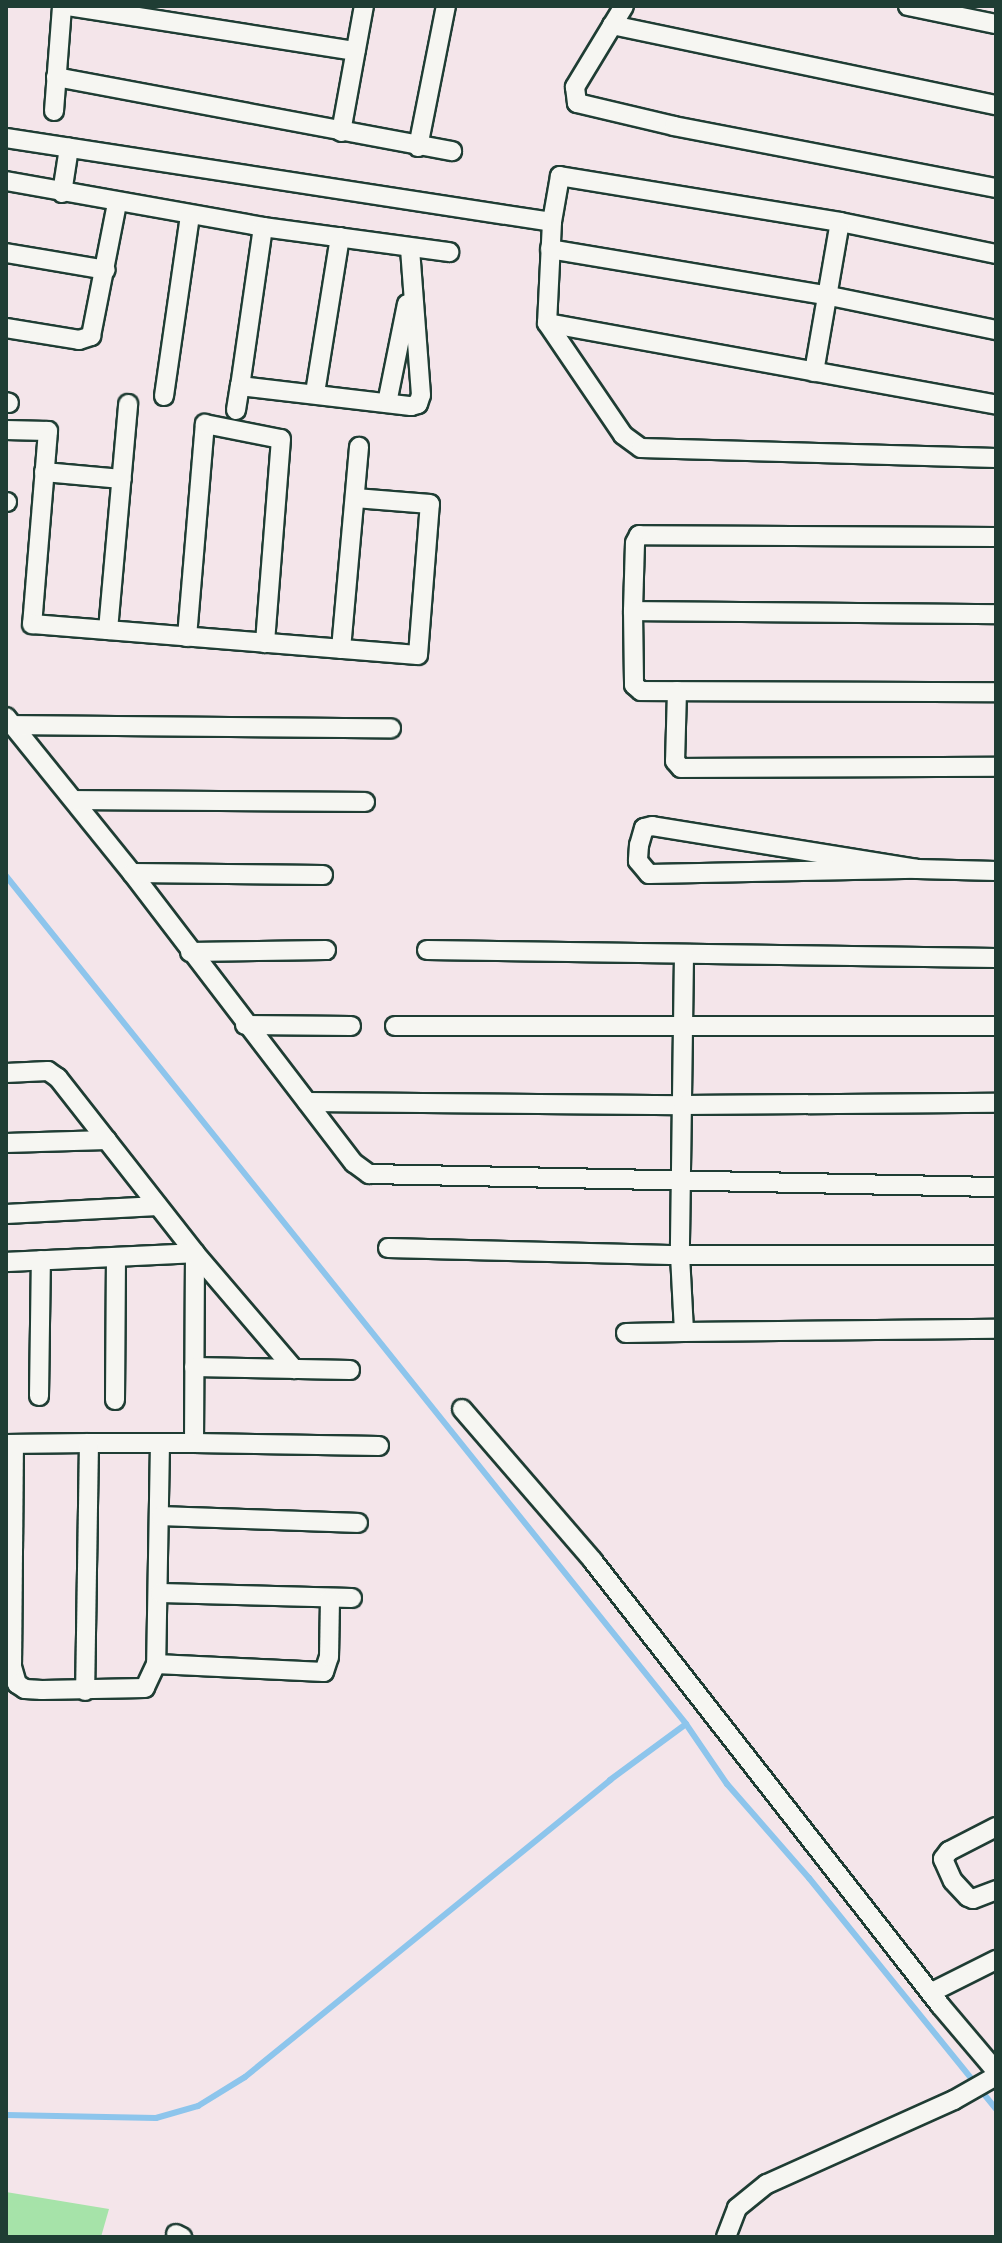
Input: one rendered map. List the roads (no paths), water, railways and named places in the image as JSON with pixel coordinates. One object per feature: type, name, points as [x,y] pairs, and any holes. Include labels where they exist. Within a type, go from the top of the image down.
[{"type":"street","points":[[54,111],[65,6],[355,51]]},
{"type":"street","points":[[341,132],[364,6]]},
{"type":"street","points":[[418,147],[446,6]]},
{"type":"street","points":[[624,6],[575,87],[577,103],[585,107],[996,188]]},
{"type":"street","points":[[908,6],[996,24]]},
{"type":"street","points":[[612,25],[996,105]]},
{"type":"street","points":[[56,77],[452,151]]},
{"type":"street","points":[[6,138],[552,222]]},
{"type":"street","points":[[62,193],[69,148]]},
{"type":"street","points":[[996,254],[840,222],[560,176],[552,222],[547,323],[623,435],[641,448],[996,458]]},
{"type":"street","points":[[6,181],[263,227],[449,252]]},
{"type":"street","points":[[6,328],[86,339],[94,329],[117,203]]},
{"type":"street","points":[[164,396],[190,215]]},
{"type":"street","points":[[814,372],[840,222]]},
{"type":"street","points":[[236,410],[263,227]]},
{"type":"street","points":[[315,393],[340,237]]},
{"type":"street","points":[[240,386],[411,406],[420,400],[410,247]]},
{"type":"street","points":[[550,249],[825,295],[996,330]]},
{"type":"street","points":[[6,253],[106,270]]},
{"type":"street","points":[[387,403],[411,281]]},
{"type":"street","points":[[547,323],[996,405]]},
{"type":"street","points":[[108,630],[128,404]]},
{"type":"street","points":[[187,637],[205,424],[281,439],[265,643]]},
{"type":"street","points":[[6,430],[48,431],[32,624],[418,655],[430,504],[355,498]]},
{"type":"street","points":[[341,649],[359,447]]},
{"type":"street","points":[[44,472],[122,479]]},
{"type":"street","points":[[996,537],[639,535],[635,543],[633,611],[634,685],[641,691],[996,692]]},
{"type":"street","points":[[633,611],[996,614]]},
{"type":"street","points":[[677,691],[675,761],[681,768],[996,767]]},
{"type":"street","points":[[9,721],[391,728]]},
{"type":"street","points":[[9,721],[132,873],[245,1025],[354,1163],[369,1174],[996,1187]]},
{"type":"street","points":[[74,800],[365,802]]},
{"type":"street","points":[[917,869],[652,826],[644,828],[638,861],[649,874],[917,869],[996,871]]},
{"type":"street","points":[[132,873],[323,875]]},
{"type":"street","points":[[190,952],[326,950]]},
{"type":"street","points":[[427,950],[996,958]]},
{"type":"street","points":[[684,955],[680,1255],[684,1332]]},
{"type":"street","points":[[245,1025],[351,1026]]},
{"type":"street","points":[[395,1026],[996,1026]]},
{"type":"street","points":[[6,1073],[48,1071],[58,1078],[195,1253],[294,1369]]},
{"type":"street","points":[[307,1102],[683,1105],[996,1103]]},
{"type":"street","points":[[6,1143],[107,1140]]},
{"type":"street","points":[[6,1214],[158,1206]]},
{"type":"street","points":[[388,1248],[680,1255],[996,1255]]},
{"type":"street","points":[[6,1262],[195,1253]]},
{"type":"street","points":[[194,1443],[195,1253]]},
{"type":"street","points":[[115,1400],[116,1257]]},
{"type":"street","points":[[39,1396],[41,1260]]},
{"type":"street","points":[[626,1333],[996,1329]]},
{"type":"street","points":[[194,1367],[350,1370]]},
{"type":"street","points":[[462,1409],[593,1561],[995,2075],[962,2096],[749,2195],[737,2208],[726,2237]]},
{"type":"street","points":[[160,1443],[160,1593],[156,1664],[145,1688],[85,1691],[25,1689],[14,1678],[10,1444],[89,1443],[160,1443],[194,1443],[379,1446]]},
{"type":"street","points":[[85,1691],[89,1443]]},
{"type":"street","points":[[161,1516],[358,1523]]},
{"type":"street","points":[[160,1593],[352,1598]]},
{"type":"street","points":[[156,1664],[324,1672],[329,1657],[330,1598]]},
{"type":"street","points":[[996,1827],[949,1851],[943,1859],[953,1881],[970,1898],[996,1890]]},
{"type":"street","points":[[932,1992],[996,1960]]},
{"type":"waterway","points":[[6,876],[686,1724],[727,1784],[809,1878],[996,2109]]},
{"type":"waterway","points":[[6,2115],[156,2118],[198,2106],[245,2077],[610,1780],[686,1724]]}]
